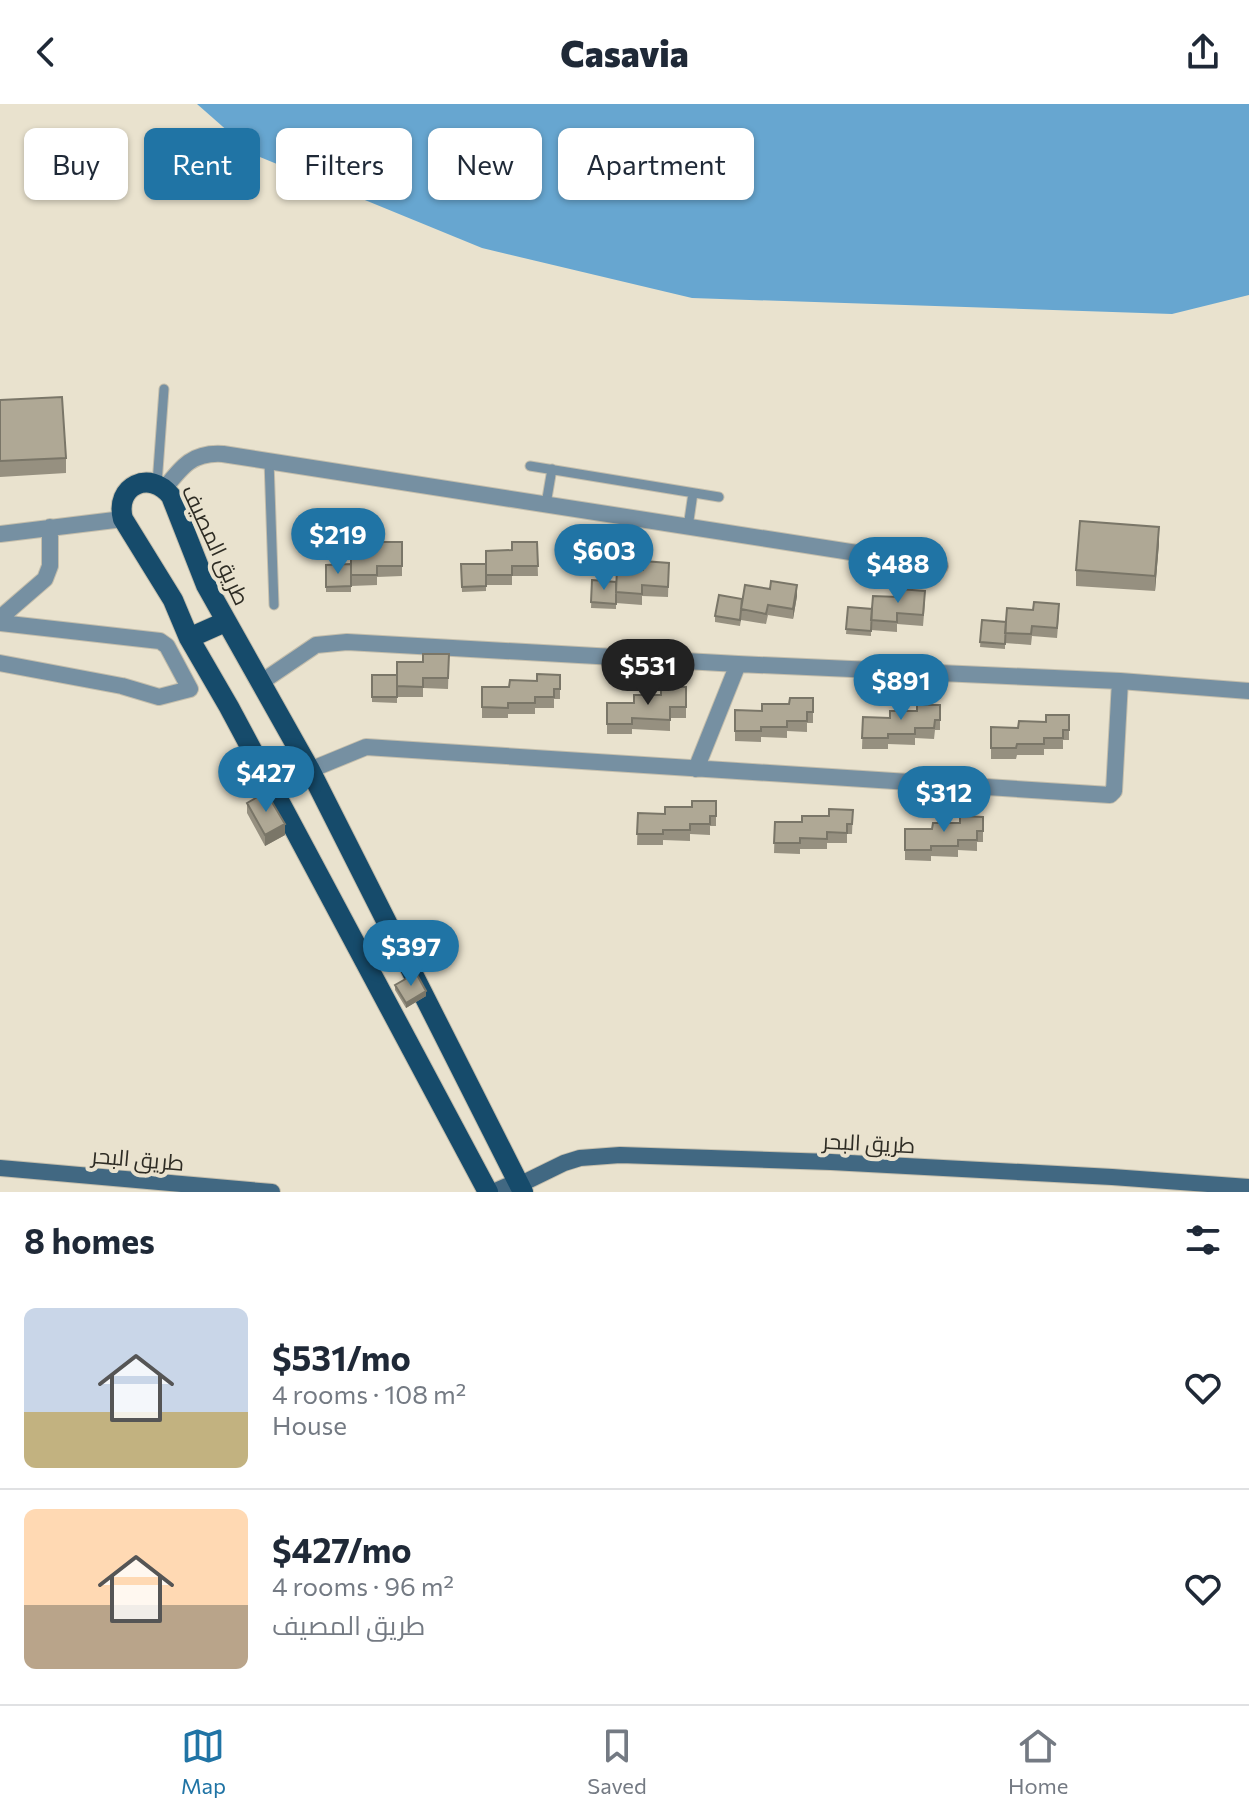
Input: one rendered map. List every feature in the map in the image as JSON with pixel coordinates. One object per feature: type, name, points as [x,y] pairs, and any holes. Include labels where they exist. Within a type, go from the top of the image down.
[{"type":"main road","name":"طريق المصيف","points":[[123,519],[121,510],[126,493],[140,483],[161,486],[171,496],[206,585],[310,770],[521,1188]]},
{"type":"main road","points":[[123,519],[173,600],[189,638],[491,1192]]},
{"type":"main road","points":[[173,600],[206,585]]},
{"type":"main road","points":[[189,638],[225,622]]},
{"type":"street","points":[[161,486],[185,464],[203,455],[223,454],[940,566]]},
{"type":"street","points":[[0,534],[123,519]]},
{"type":"street","points":[[0,620],[45,579],[50,566],[50,527]]},
{"type":"street","points":[[0,620],[160,641],[167,646],[190,689],[159,697],[122,686],[0,663]]},
{"type":"street","points":[[260,683],[316,645],[347,642],[1120,681],[1249,691]]},
{"type":"street","points":[[696,769],[738,664]]},
{"type":"street","points":[[310,770],[366,747],[1110,795],[1114,791],[1120,681]]},
{"type":"street","name":"طريق البحر","points":[[491,1192],[509,1185],[521,1188],[564,1163],[580,1158],[620,1155],[831,1162],[1249,1187]]},
{"type":"street","name":"طريق البحر","points":[[0,1168],[272,1192]]},
{"type":"lane","points":[[161,486],[164,389]]},
{"type":"lane","points":[[269,461],[274,605]]},
{"type":"lane","points":[[530,466],[719,497]]},
{"type":"lane","points":[[546,504],[552,469]]},
{"type":"lane","points":[[688,527],[693,493]]},
{"type":"water","points":[[197,104],[1249,104],[1249,295],[1172,314],[692,298],[482,248],[365,200],[412,200],[412,128],[276,128],[276,164],[260,157],[260,128],[224,128]]},
{"type":"building","points":[[62,397],[66,458],[0,461],[0,400]]},
{"type":"building","points":[[1080,521],[1159,527],[1155,576],[1076,570]]},
{"type":"building","points":[[376,542],[402,542],[402,566],[377,566],[377,575],[351,575],[351,551],[376,551]]},
{"type":"building","points":[[512,542],[537,542],[538,566],[512,566],[512,575],[486,575],[486,551],[512,550]]},
{"type":"building","points":[[643,561],[669,563],[668,587],[642,585],[642,594],[616,592],[617,568],[643,570]]},
{"type":"building","points":[[351,564],[351,586],[326,587],[326,565]]},
{"type":"building","points":[[461,564],[486,564],[486,586],[462,587]]},
{"type":"building","points":[[592,580],[616,582],[616,604],[591,602]]},
{"type":"building","points":[[771,581],[797,585],[793,609],[768,605],[766,614],[741,609],[745,585],[770,589]]},
{"type":"building","points":[[899,589],[925,591],[923,615],[897,613],[897,622],[871,620],[873,596],[899,597]]},
{"type":"building","points":[[719,595],[742,599],[740,620],[715,616]]},
{"type":"building","points":[[1034,602],[1059,604],[1057,628],[1032,626],[1031,634],[1005,633],[1007,608],[1033,610]]},
{"type":"building","points":[[848,607],[872,609],[871,631],[846,629]]},
{"type":"building","points":[[982,620],[1006,622],[1005,644],[980,642]]},
{"type":"building","points":[[423,654],[449,654],[448,678],[423,678],[423,687],[397,686],[397,662],[423,662]]},
{"type":"building","points":[[537,674],[560,675],[560,689],[554,689],[554,697],[535,697],[535,703],[508,703],[508,708],[482,707],[482,687],[509,687],[510,680],[537,681]]},
{"type":"building","points":[[372,675],[397,675],[397,697],[372,697]]},
{"type":"building","points":[[661,687],[686,687],[686,707],[670,707],[670,720],[632,718],[632,724],[607,724],[607,703],[634,703],[634,695],[661,695]]},
{"type":"building","points":[[790,698],[813,698],[813,712],[807,712],[807,721],[787,721],[787,727],[761,727],[761,731],[735,731],[735,710],[762,711],[762,704],[789,704]]},
{"type":"building","points":[[917,705],[940,705],[940,720],[935,720],[934,728],[915,728],[915,734],[888,734],[888,738],[862,738],[863,717],[890,718],[890,711],[917,711]]},
{"type":"building","points":[[1046,715],[1069,715],[1069,730],[1063,730],[1063,738],[1044,738],[1044,744],[1017,744],[1016,748],[991,748],[991,727],[1018,728],[1019,721],[1046,722]]},
{"type":"building","points":[[266,792],[285,824],[265,835],[247,803]]},
{"type":"building","points":[[692,801],[716,801],[716,816],[710,816],[710,824],[690,824],[690,830],[663,830],[663,834],[637,834],[638,813],[665,814],[665,807],[692,807]]},
{"type":"building","points":[[829,809],[853,810],[852,824],[847,824],[847,833],[827,832],[827,839],[800,838],[800,843],[774,843],[775,822],[802,822],[802,816],[829,816]]},
{"type":"building","points":[[960,816],[983,817],[983,831],[977,831],[977,840],[958,840],[958,846],[931,846],[931,850],[905,850],[905,829],[932,829],[933,823],[960,823]]},
{"type":"building","points":[[416,973],[426,991],[406,1003],[395,985]]}]
